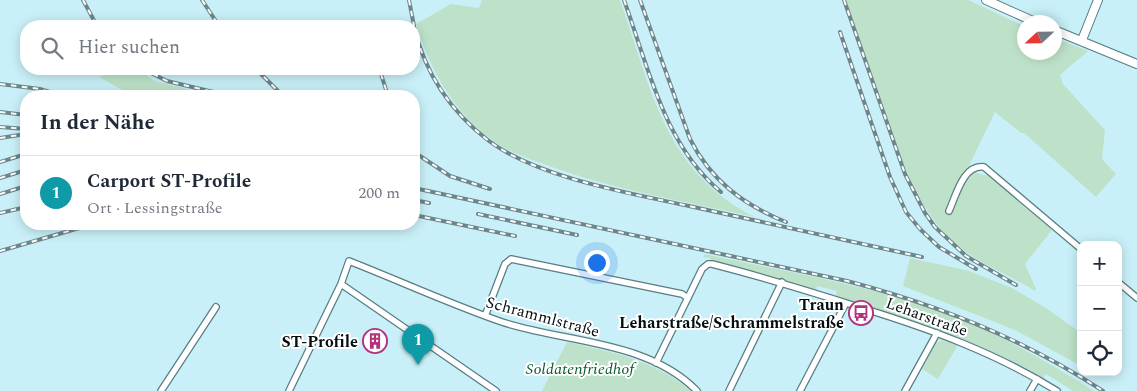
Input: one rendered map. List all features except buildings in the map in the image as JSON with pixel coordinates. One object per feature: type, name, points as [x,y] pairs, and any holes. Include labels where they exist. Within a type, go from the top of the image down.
[{"type":"street","points":[[986,0],[1019,15]]},
{"type":"street","points":[[1082,40],[1098,0]]},
{"type":"street","points":[[1062,33],[1137,64]]},
{"type":"street","points":[[950,211],[967,174],[973,169],[984,167],[1077,246]]},
{"type":"street","points":[[485,316],[505,264],[511,259],[682,294],[688,298]]},
{"type":"street","name":"Schrammlstraße","points":[[341,284],[349,261],[485,316],[513,325],[630,352],[656,363],[697,391]]},
{"type":"street","name":"Leharstraße","points":[[656,363],[702,269],[708,264],[782,282],[937,333],[991,355],[1037,378],[1057,391]]},
{"type":"street","points":[[729,391],[782,282]]},
{"type":"street","points":[[289,391],[341,284],[496,391]]},
{"type":"street","points":[[1122,285],[1137,298]]},
{"type":"street","points":[[800,391],[846,303]]},
{"type":"street","points":[[161,391],[216,307]]},
{"type":"street","points":[[905,391],[937,333]]},
{"type":"street","points":[[1030,391],[1037,378]]},
{"type":"green space","points":[[482,0],[620,0],[652,95],[680,152],[700,176],[724,198],[755,217],[596,181],[524,157],[492,140],[478,129],[455,103],[436,73],[420,35],[420,22],[451,4],[479,8]]},
{"type":"green space","points":[[846,0],[968,0],[1017,23],[1017,60],[1062,60],[1062,41],[1088,51],[1060,75],[1063,84],[1105,130],[1102,159],[1116,174],[1096,197],[1024,133],[1021,133],[995,112],[969,166],[957,185],[946,213],[951,215],[966,179],[974,172],[989,175],[1052,230],[1025,264],[1036,289],[1035,291],[968,254],[948,237],[924,206],[906,171]]},
{"type":"green space","points":[[106,75],[146,75],[155,81],[190,90],[122,90],[99,77]]},
{"type":"green space","points":[[705,254],[851,285],[923,305],[958,318],[1004,340],[1094,391],[1073,391],[1046,374],[1043,378],[1019,364],[968,341],[836,296],[837,291],[817,286],[816,290],[712,262],[710,258],[703,257]]},
{"type":"green space","points":[[910,258],[969,271],[1012,288],[1046,308],[1077,330],[1077,364],[1015,330],[903,286]]},
{"type":"green space","points":[[942,340],[958,345],[938,379],[922,369],[936,343]]},
{"type":"green space","name":"Soldatenfriedhof","points":[[567,342],[617,354],[648,365],[677,380],[691,391],[542,391]]},
{"type":"railway","points":[[83,0],[94,20]]},
{"type":"railway","points":[[202,0],[215,20]]},
{"type":"railway","points":[[409,0],[413,20]]},
{"type":"railway","points":[[624,0],[650,77],[672,128],[685,151],[701,173],[721,192]]},
{"type":"railway","points":[[640,0],[690,139],[698,154],[730,190],[756,208],[786,222]]},
{"type":"railway","points":[[844,0],[905,174],[925,213],[935,227],[966,256],[1016,285]]},
{"type":"railway","points":[[840,32],[890,177],[906,212],[939,247],[976,269]]},
{"type":"railway","points":[[420,47],[441,90],[475,130],[509,154],[533,165],[613,189],[922,257]]},
{"type":"railway","points":[[155,75],[167,81],[205,90]]},
{"type":"railway","points":[[262,75],[277,90]]},
{"type":"railway","points":[[381,75],[386,90]]},
{"type":"railway","points":[[0,84],[43,90]]},
{"type":"railway","points":[[0,112],[20,114]]},
{"type":"railway","points":[[0,127],[20,129]]},
{"type":"railway","points":[[0,138],[20,135]]},
{"type":"railway","points":[[0,162],[20,156]]},
{"type":"railway","points":[[420,156],[450,176],[490,189]]},
{"type":"railway","points":[[0,178],[20,172]]},
{"type":"railway","points":[[0,194],[20,188]]},
{"type":"railway","points":[[420,189],[847,281],[881,290],[948,313],[1012,340],[1043,355],[1103,391]]},
{"type":"railway","points":[[420,201],[429,203]]},
{"type":"railway","points":[[0,213],[20,208]]},
{"type":"railway","points":[[478,214],[577,235]]},
{"type":"railway","points":[[420,216],[515,236]]},
{"type":"railway","points":[[0,251],[72,230]]},
{"type":"place","name":"Traun Leharstraße/Schrammelstraße","points":[[861,313]]},
{"type":"place","name":"ST-Profile","points":[[375,341]]},
{"type":"place","name":"Carport ST-Profile","points":[[418,365]]}]
